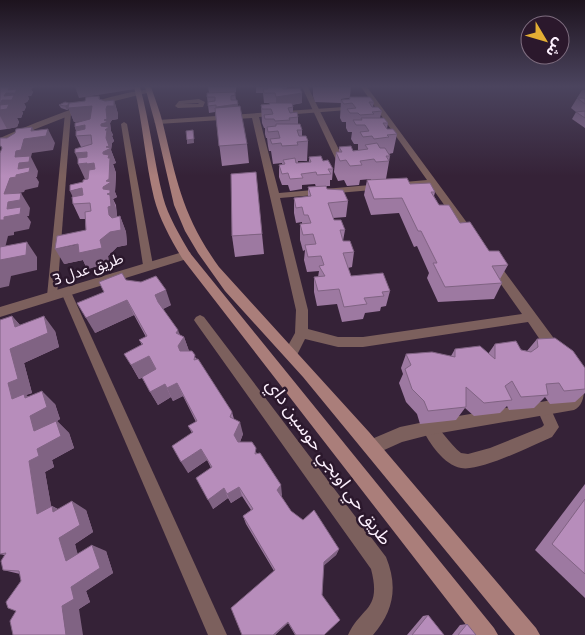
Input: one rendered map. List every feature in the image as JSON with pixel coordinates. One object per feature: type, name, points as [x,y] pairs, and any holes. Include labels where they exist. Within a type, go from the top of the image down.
[{"type":"main road","points":[[147,117],[159,199],[174,236],[186,255],[487,635]]},
{"type":"main road","points":[[155,117],[177,202],[191,233],[209,262],[228,287],[291,353],[373,447],[529,635]]},
{"type":"street","points":[[0,141],[59,117]]},
{"type":"street","points":[[158,122],[220,117]]},
{"type":"street","points":[[256,117],[301,303],[303,318],[301,334],[291,353]]},
{"type":"street","points":[[385,117],[562,361]]},
{"type":"street","points":[[276,196],[433,182]]},
{"type":"street","name":"طريق عدل 3","points":[[0,312],[148,265],[186,255]]},
{"type":"street","points":[[301,334],[338,342],[363,342],[531,318]]},
{"type":"street","name":"طريق حي اوبجي حوسين داي","points":[[200,320],[379,564],[384,590],[383,602],[378,614],[360,635]]},
{"type":"street","points":[[373,447],[400,435],[428,428],[574,403],[579,400],[580,389],[573,376]]},
{"type":"lane","points":[[68,117],[59,294],[218,635]]},
{"type":"lane","points":[[319,117],[340,160]]},
{"type":"lane","points":[[124,124],[148,265]]},
{"type":"lane","points":[[428,428],[454,457],[461,461],[474,462],[547,432],[552,427],[544,408]]},
{"type":"building","points":[[90,117],[107,117],[107,119],[104,120],[108,122],[101,124],[101,126],[109,127],[105,130],[107,130],[106,138],[109,146],[106,147],[111,148],[103,152],[103,154],[109,155],[108,158],[110,158],[109,179],[106,181],[111,182],[103,187],[103,189],[110,190],[110,193],[107,194],[110,195],[111,206],[108,207],[109,215],[112,218],[120,216],[121,230],[110,232],[100,240],[102,248],[79,253],[78,244],[55,249],[57,236],[86,230],[85,212],[91,211],[90,203],[73,204],[72,197],[83,195],[82,188],[70,191],[70,185],[88,179],[89,170],[95,169],[94,163],[78,164],[78,158],[87,157],[87,152],[75,153],[75,149],[92,144],[91,135],[76,136],[76,131],[85,129],[85,125],[75,127],[75,123],[90,119]]},
{"type":"building","points":[[216,117],[242,117],[247,144],[219,146]]},
{"type":"building","points":[[264,117],[298,117],[289,118],[290,120],[275,121],[274,119],[265,119]]},
{"type":"building","points":[[361,118],[384,118],[388,123],[383,123],[387,129],[393,129],[397,134],[374,139],[372,136],[363,137],[360,132],[369,131],[365,125],[356,125],[353,120],[362,120]]},
{"type":"building","points":[[276,124],[300,124],[302,130],[297,130],[299,136],[306,136],[308,141],[297,142],[298,145],[282,146],[281,143],[272,144],[270,139],[280,138],[278,131],[268,132],[267,127],[276,126]]},
{"type":"building","points":[[32,127],[31,131],[48,129],[46,136],[24,139],[21,150],[16,151],[15,157],[30,156],[29,162],[19,163],[18,169],[30,167],[29,172],[10,178],[4,194],[21,193],[20,200],[8,202],[7,209],[21,207],[20,214],[4,217],[4,220],[0,220],[0,153],[2,148],[0,146],[0,138],[7,138],[15,133],[16,129]]},
{"type":"building","points":[[193,130],[194,139],[187,140],[186,131]]},
{"type":"building","points":[[377,143],[380,148],[385,148],[390,156],[386,156],[389,161],[376,162],[374,159],[360,161],[362,165],[350,166],[346,160],[340,161],[336,152],[342,152],[339,147],[351,146],[353,151],[368,149],[365,145]]},
{"type":"building","points":[[321,156],[323,161],[328,160],[333,169],[328,169],[331,174],[317,175],[316,172],[301,174],[303,178],[290,179],[288,173],[282,174],[279,165],[285,164],[283,160],[295,158],[296,163],[311,162],[309,157]]},
{"type":"building","points":[[256,172],[262,234],[232,236],[231,174]]},
{"type":"building","points":[[407,178],[410,184],[430,183],[435,192],[431,192],[439,205],[449,205],[460,223],[470,222],[489,251],[499,251],[508,265],[492,266],[502,283],[445,287],[433,263],[437,263],[421,231],[418,231],[402,198],[374,199],[367,180]]},
{"type":"building","points":[[326,186],[327,189],[343,190],[348,201],[328,203],[334,220],[341,220],[345,230],[340,230],[343,241],[350,241],[354,252],[343,253],[351,276],[383,273],[390,291],[382,292],[384,296],[364,298],[367,304],[344,307],[339,289],[318,291],[314,277],[325,276],[319,266],[324,265],[321,256],[308,257],[305,245],[316,244],[313,234],[303,235],[300,224],[311,223],[308,215],[304,215],[302,207],[296,208],[294,198],[311,196],[308,187]]},
{"type":"building","points":[[27,242],[26,255],[0,260],[0,247]]},
{"type":"building","points":[[122,273],[126,280],[141,282],[156,276],[166,290],[155,295],[158,302],[178,330],[176,333],[184,337],[178,346],[180,351],[192,351],[195,355],[194,360],[198,359],[232,412],[230,417],[240,422],[234,435],[238,442],[252,442],[256,448],[255,454],[260,453],[281,485],[277,490],[291,511],[303,520],[314,510],[339,549],[324,562],[322,595],[340,620],[324,635],[296,635],[288,622],[273,635],[242,635],[231,608],[275,570],[243,516],[253,509],[239,487],[227,494],[224,488],[208,500],[196,478],[212,467],[201,449],[181,462],[172,446],[193,432],[188,426],[197,421],[177,383],[167,388],[165,384],[150,392],[142,377],[156,369],[149,356],[131,365],[124,354],[143,344],[139,340],[147,336],[127,300],[86,318],[77,303],[104,292],[99,282]]},
{"type":"building","points":[[12,316],[15,327],[44,316],[48,333],[10,349],[18,379],[8,383],[12,399],[24,394],[25,398],[42,391],[47,407],[30,416],[34,431],[56,421],[61,436],[37,449],[39,456],[29,461],[37,514],[52,506],[53,512],[72,501],[80,525],[59,538],[66,561],[92,545],[100,568],[71,587],[74,599],[62,606],[66,635],[13,635],[10,621],[16,611],[8,608],[6,602],[21,581],[19,571],[3,570],[1,561],[6,553],[0,554],[0,320]]},
{"type":"building","points":[[555,338],[573,351],[585,368],[585,389],[564,391],[559,383],[546,384],[548,395],[521,397],[512,381],[505,386],[512,400],[484,403],[466,387],[466,407],[428,411],[424,401],[412,389],[405,369],[411,365],[406,354],[432,352],[455,357],[455,349],[480,346],[495,359],[495,344],[516,341],[521,350],[531,352],[538,347],[537,339]]},
{"type":"building","points":[[585,499],[585,574],[552,544]]},
{"type":"building","points":[[428,615],[444,635],[412,635]]},
{"type":"building","points":[[467,624],[476,635],[458,635]]}]
